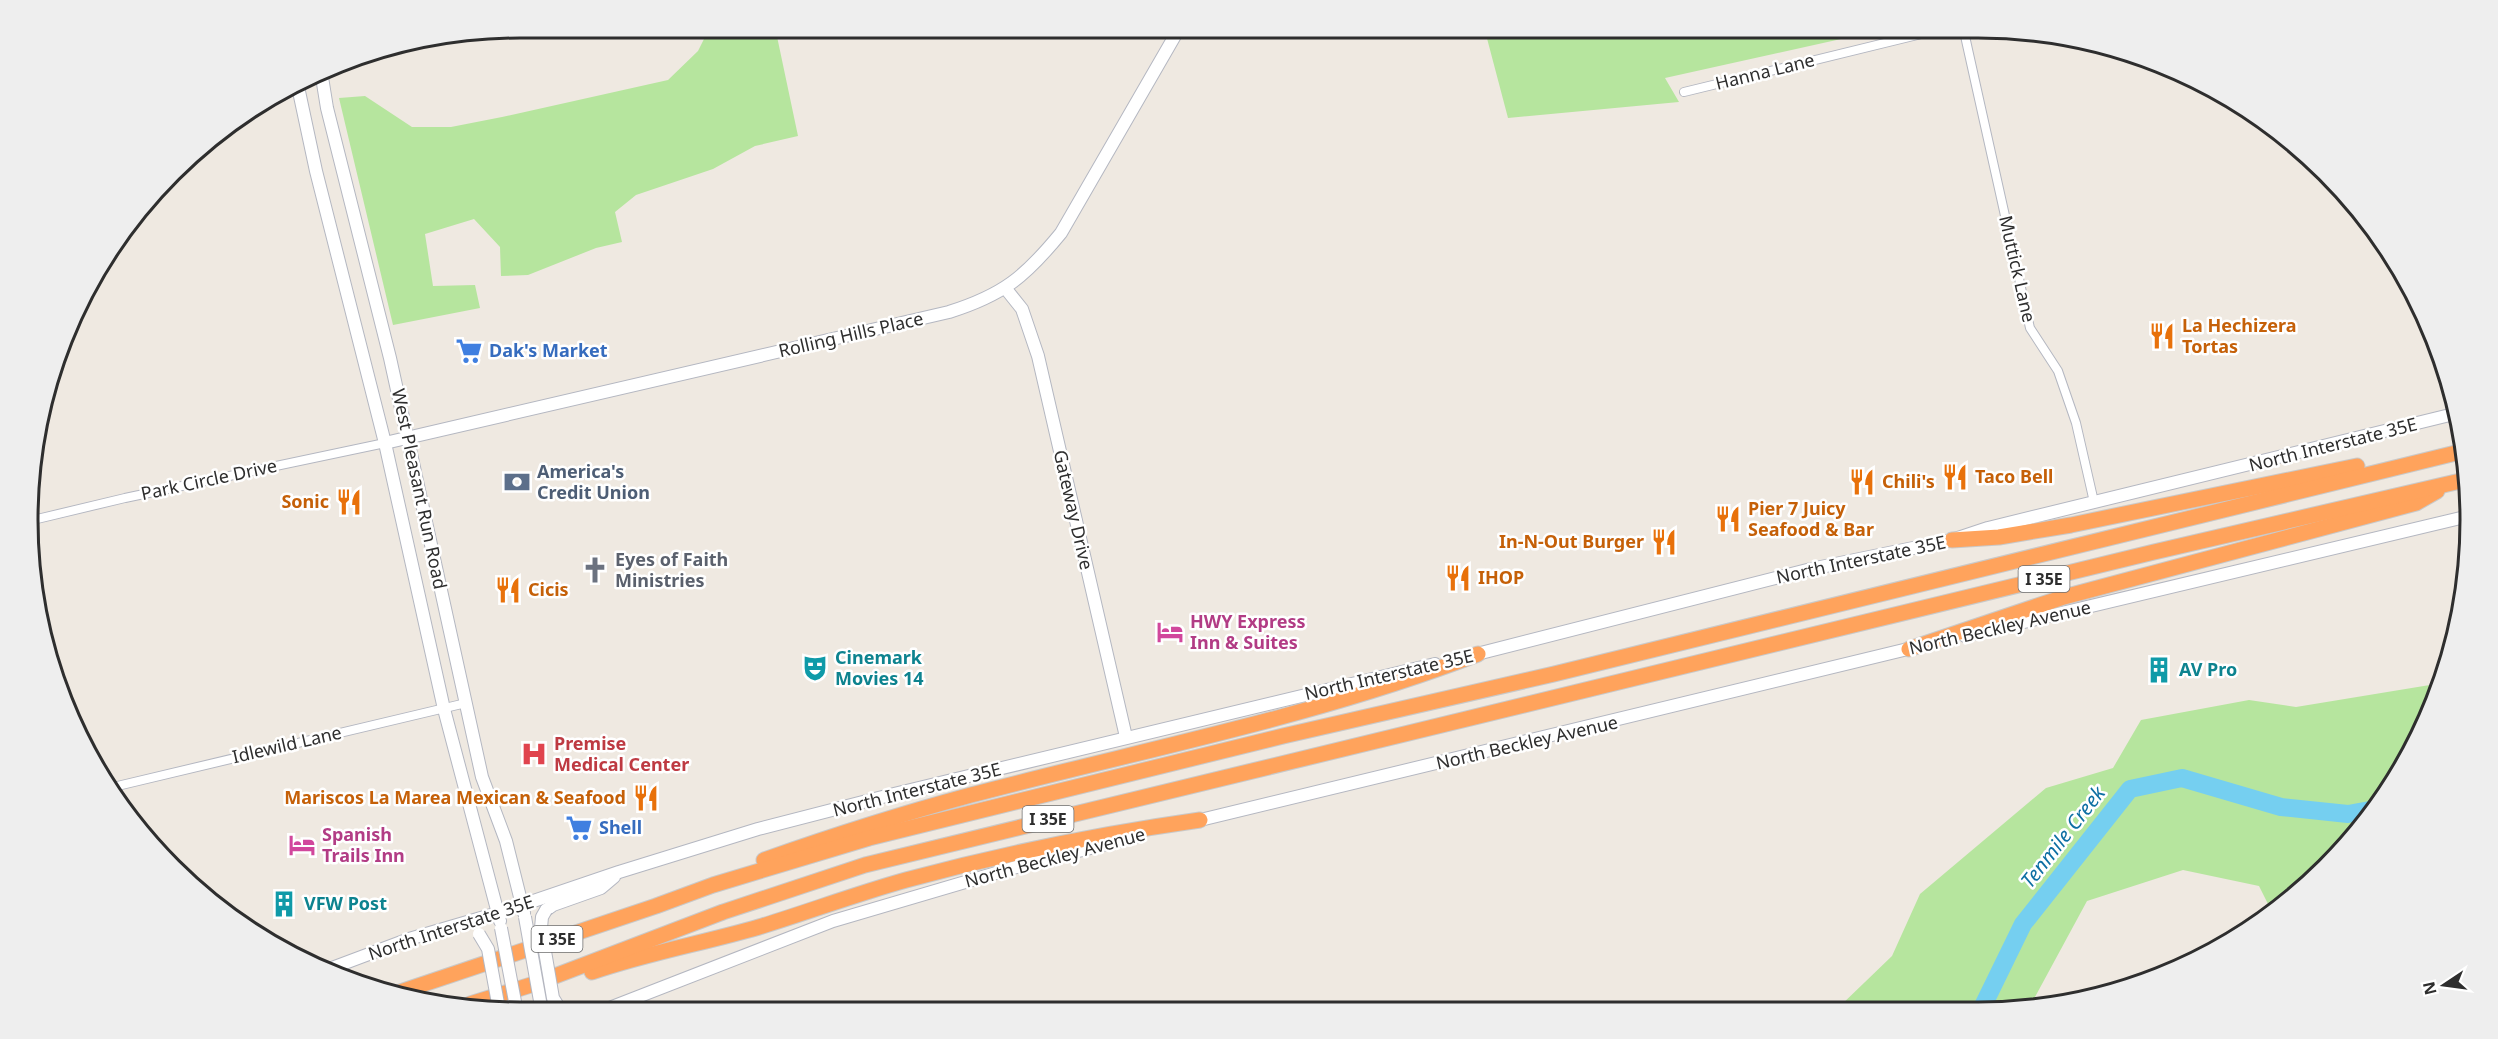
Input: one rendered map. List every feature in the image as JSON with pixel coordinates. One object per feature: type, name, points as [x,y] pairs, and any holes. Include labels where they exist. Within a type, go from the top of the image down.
[{"type":"highway","points":[[1952,540],[1999,537],[2118,516],[2353,467],[2454,443]]},
{"type":"highway","name":"I 35E","points":[[410,989],[713,885],[869,838],[1282,736],[1554,674],[2455,453]]},
{"type":"highway","name":"I 35E","points":[[484,1000],[534,984],[723,912],[865,865],[1187,785],[2458,481]]},
{"type":"highway","points":[[1909,649],[2064,597],[2416,503],[2450,483]]},
{"type":"highway","points":[[713,885],[764,860],[919,810],[1299,712],[1413,679],[1478,654]]},
{"type":"highway","points":[[510,1001],[608,966],[756,927],[904,881],[1016,854],[1200,820]]},
{"type":"main road","name":"Rolling Hills Place","points":[[385,443],[949,312],[1006,289],[1040,259],[1061,233],[1174,38]]},
{"type":"main road","name":"West Pleasant Run Road","points":[[322,80],[327,108],[368,266],[408,437],[482,777],[506,841],[524,911],[540,1002]]},
{"type":"main road","name":"West Pleasant Run Road","points":[[299,91],[316,171],[385,443],[444,709],[498,913],[515,1002]]},
{"type":"main road","name":"Gateway Drive","points":[[1006,289],[1022,309],[1038,356],[1126,737]]},
{"type":"main road","name":"North Interstate 35E","points":[[338,966],[498,913],[524,911],[620,872],[758,829],[1126,737],[1478,654],[1811,569],[1952,540],[1988,528],[2449,415]]},
{"type":"main road","name":"North Beckley Avenue","points":[[624,1002],[833,921],[1030,863],[1909,649],[2460,518]]},
{"type":"main road","points":[[556,1002],[553,998],[541,928],[542,916],[553,905],[601,888],[620,872]]},
{"type":"main road","points":[[426,935],[454,930],[469,930],[478,934],[488,949],[497,1001]]},
{"type":"street","name":"Hanna Lane","points":[[1684,92],[1905,38]]},
{"type":"street","name":"Muttick Lane","points":[[1965,38],[2030,328],[2058,371],[2076,423],[2094,502]]},
{"type":"street","name":"Park Circle Drive","points":[[38,519],[385,443]]},
{"type":"street","name":"Idlewild Lane","points":[[118,786],[466,703]]},
{"type":"green space","points":[[704,38],[777,38],[798,136],[755,146],[713,169],[636,195],[615,212],[622,242],[596,248],[528,275],[501,276],[500,247],[474,219],[425,234],[433,286],[475,285],[480,308],[393,325],[339,98],[365,96],[412,127],[451,127],[668,80],[698,51]]},
{"type":"green space","points":[[1487,38],[1845,38],[1665,78],[1679,102],[1508,118]]},
{"type":"green space","points":[[2431,685],[2411,733],[2361,813],[2319,860],[2269,904],[2259,886],[2183,870],[2087,901],[2035,998],[1978,1002],[1844,1002],[1892,956],[1920,894],[2046,788],[2113,768],[2141,720],[2249,700],[2296,707]]},
{"type":"waterway","name":"Tenmile Creek","points":[[1985,1002],[2023,924],[2130,789],[2182,778],[2281,807],[2348,814],[2362,811]]},
{"type":"place","name":"La Hechizera Tortas","points":[[2162,336]]},
{"type":"place","name":"Dak's Market","points":[[469,351]]},
{"type":"place","name":"Taco Bell","points":[[1955,477]]},
{"type":"place","name":"America's Credit Union","points":[[517,482]]},
{"type":"place","name":"Chili's","points":[[1862,482]]},
{"type":"place","name":"Sonic","points":[[349,502]]},
{"type":"place","name":"Pier 7 Juicy Seafood & Bar","points":[[1728,519]]},
{"type":"place","name":"In-N-Out Burger","points":[[1664,542]]},
{"type":"place","name":"Eyes of Faith Ministries","points":[[595,570]]},
{"type":"place","name":"IHOP","points":[[1458,578]]},
{"type":"place","name":"Cicis","points":[[508,590]]},
{"type":"place","name":"HWY Express Inn & Suites","points":[[1170,632]]},
{"type":"place","name":"Cinemark Movies 14","points":[[815,668]]},
{"type":"place","name":"AV Pro","points":[[2159,670]]},
{"type":"place","name":"Premise Medical Center","points":[[534,754]]},
{"type":"place","name":"Mariscos La Marea Mexican & Seafood","points":[[646,798]]},
{"type":"place","name":"Shell","points":[[579,828]]},
{"type":"place","name":"Spanish Trails Inn","points":[[302,845]]},
{"type":"place","name":"VFW Post","points":[[284,904]]}]
